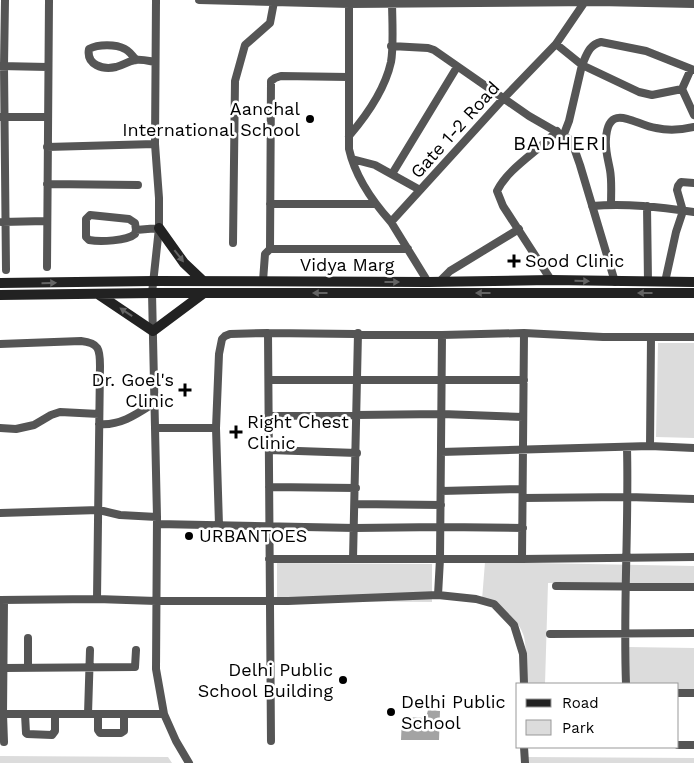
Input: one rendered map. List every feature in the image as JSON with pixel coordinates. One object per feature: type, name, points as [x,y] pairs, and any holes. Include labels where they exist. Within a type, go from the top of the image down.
[{"type":"main road","points":[[159,228],[184,263],[203,281]]},
{"type":"main road","name":"Vidya Marg","points":[[0,283],[551,280],[694,282]]},
{"type":"main road","name":"Vidya Marg","points":[[0,295],[152,293],[694,293]]},
{"type":"main road","points":[[98,294],[153,331],[204,293]]},
{"type":"street","points":[[5,0],[2,66],[2,222],[6,270]]},
{"type":"street","points":[[47,267],[48,0]]},
{"type":"street","points":[[156,0],[155,144],[159,228],[152,293],[157,521],[156,669],[164,714],[176,741],[189,763]]},
{"type":"street","points":[[199,0],[349,4],[392,2],[584,3],[598,1],[694,4]]},
{"type":"street","points":[[233,243],[235,81],[245,45],[270,23],[274,2]]},
{"type":"street","points":[[349,136],[366,117],[388,72],[391,61],[392,2]]},
{"type":"street","name":"Gate 1-2 Road","points":[[391,222],[556,44],[584,3]]},
{"type":"street","points":[[349,4],[349,149],[352,159],[375,204],[391,222],[408,249],[433,282],[519,229]]},
{"type":"street","points":[[551,280],[503,206],[497,192],[506,176],[560,133],[569,121],[582,65],[589,49],[594,44],[601,42],[646,51],[692,69],[682,89]]},
{"type":"street","points":[[556,44],[582,65],[639,92],[652,95],[682,89]]},
{"type":"street","points":[[136,60],[119,46],[94,47],[89,50],[88,56],[89,60],[94,64],[107,68],[120,66],[136,60],[155,62]]},
{"type":"street","points":[[391,46],[434,50],[503,99],[538,122],[560,133],[574,145],[615,282]]},
{"type":"street","points":[[2,66],[48,67]]},
{"type":"street","points":[[392,174],[458,67]]},
{"type":"street","points":[[263,281],[265,254],[270,248],[271,81],[281,76],[348,77]]},
{"type":"street","points":[[682,89],[694,115]]},
{"type":"street","points":[[2,117],[47,117]]},
{"type":"street","points":[[611,205],[611,180],[606,152],[606,133],[615,118],[621,117],[649,127],[664,129],[684,129],[694,126]]},
{"type":"street","points":[[47,147],[155,144]]},
{"type":"street","points":[[352,159],[375,165],[420,190]]},
{"type":"street","points":[[665,282],[676,232],[683,211],[678,186],[681,182],[694,183]]},
{"type":"street","points":[[47,184],[138,185]]},
{"type":"street","points":[[270,204],[375,204]]},
{"type":"street","points":[[592,206],[648,206],[694,212]]},
{"type":"street","points":[[648,206],[648,282]]},
{"type":"street","points":[[90,215],[129,219],[135,223],[136,230],[135,234],[128,238],[89,240],[86,237],[86,219],[90,215]]},
{"type":"street","points":[[2,222],[46,221]]},
{"type":"street","points":[[136,230],[159,228]]},
{"type":"street","points":[[270,248],[408,249]]},
{"type":"street","points":[[268,333],[272,742]]},
{"type":"street","points":[[354,559],[358,333]]},
{"type":"street","points":[[219,525],[216,428],[219,354],[222,339],[230,334],[358,333],[442,335],[524,333],[651,338],[694,337]]},
{"type":"street","points":[[522,559],[524,333]]},
{"type":"street","points":[[438,595],[441,527],[442,335]]},
{"type":"street","points":[[650,446],[651,338]]},
{"type":"street","points":[[0,344],[81,341],[93,344],[99,349],[97,599]]},
{"type":"street","points":[[269,380],[524,380]]},
{"type":"street","points":[[99,424],[107,424],[128,418],[154,403]]},
{"type":"street","points":[[0,428],[16,429],[34,425],[51,414],[60,412],[99,414]]},
{"type":"street","points":[[269,416],[442,414],[523,416]]},
{"type":"street","points":[[156,428],[216,428]]},
{"type":"street","points":[[441,452],[650,446],[694,448]]},
{"type":"street","points":[[626,683],[624,634],[628,497],[627,448]]},
{"type":"street","points":[[269,450],[356,453]]},
{"type":"street","points":[[269,487],[356,488]]},
{"type":"street","points":[[441,490],[522,489]]},
{"type":"street","points":[[523,498],[628,497],[694,499]]},
{"type":"street","points":[[356,504],[441,505]]},
{"type":"street","points":[[0,513],[99,510],[157,521],[219,525],[354,528],[523,528]]},
{"type":"street","points":[[269,559],[694,557]]},
{"type":"street","points":[[556,586],[694,587]]},
{"type":"street","points":[[4,742],[2,600],[270,601],[438,595],[487,601],[494,604],[514,625],[522,645],[524,683]]},
{"type":"street","points":[[550,634],[694,633]]},
{"type":"street","points":[[28,638],[28,668]]},
{"type":"street","points":[[88,714],[90,650]]},
{"type":"street","points":[[4,668],[135,667],[136,650]]},
{"type":"street","points":[[679,693],[694,693]]},
{"type":"street","points":[[3,714],[164,714]]},
{"type":"street","points":[[25,714],[27,734],[52,735],[55,731],[55,714]]},
{"type":"street","points":[[98,714],[98,731],[121,733],[124,731],[124,714]]},
{"type":"street","points":[[679,746],[694,746]]},
{"type":"street","points":[[524,748],[525,763]]},
{"type":"green space","points":[[658,343],[694,343],[694,438],[656,437]]},
{"type":"green space","points":[[485,562],[694,566],[694,584],[548,583],[545,683],[527,683],[525,644],[520,628],[512,617],[482,600]]},
{"type":"green space","points":[[277,563],[432,564],[432,602],[277,601]]},
{"type":"green space","points":[[628,647],[694,648],[694,691],[679,691],[679,683],[627,683]]},
{"type":"green space","points":[[0,756],[168,757],[172,763],[0,763]]},
{"type":"green space","points":[[527,757],[694,758],[694,763],[527,763]]},
{"type":"shaded area","points":[[428,710],[440,711],[439,740],[401,740],[402,717],[426,718]]},
{"type":"place","name":"Aanchal International School","points":[[310,119]]},
{"type":"place","name":"Sood Clinic","points":[[514,261]]},
{"type":"place","name":"Dr. Goel's Clinic","points":[[185,390]]},
{"type":"place","name":"Right Chest Clinic","points":[[236,432]]},
{"type":"place","name":"URBANTOES","points":[[189,536]]},
{"type":"place","name":"Delhi Public School Building","points":[[343,680]]},
{"type":"place","name":"Delhi Public School","points":[[391,712]]},
{"type":"district","name":"BADHERI","points":[[560,143]]}]
